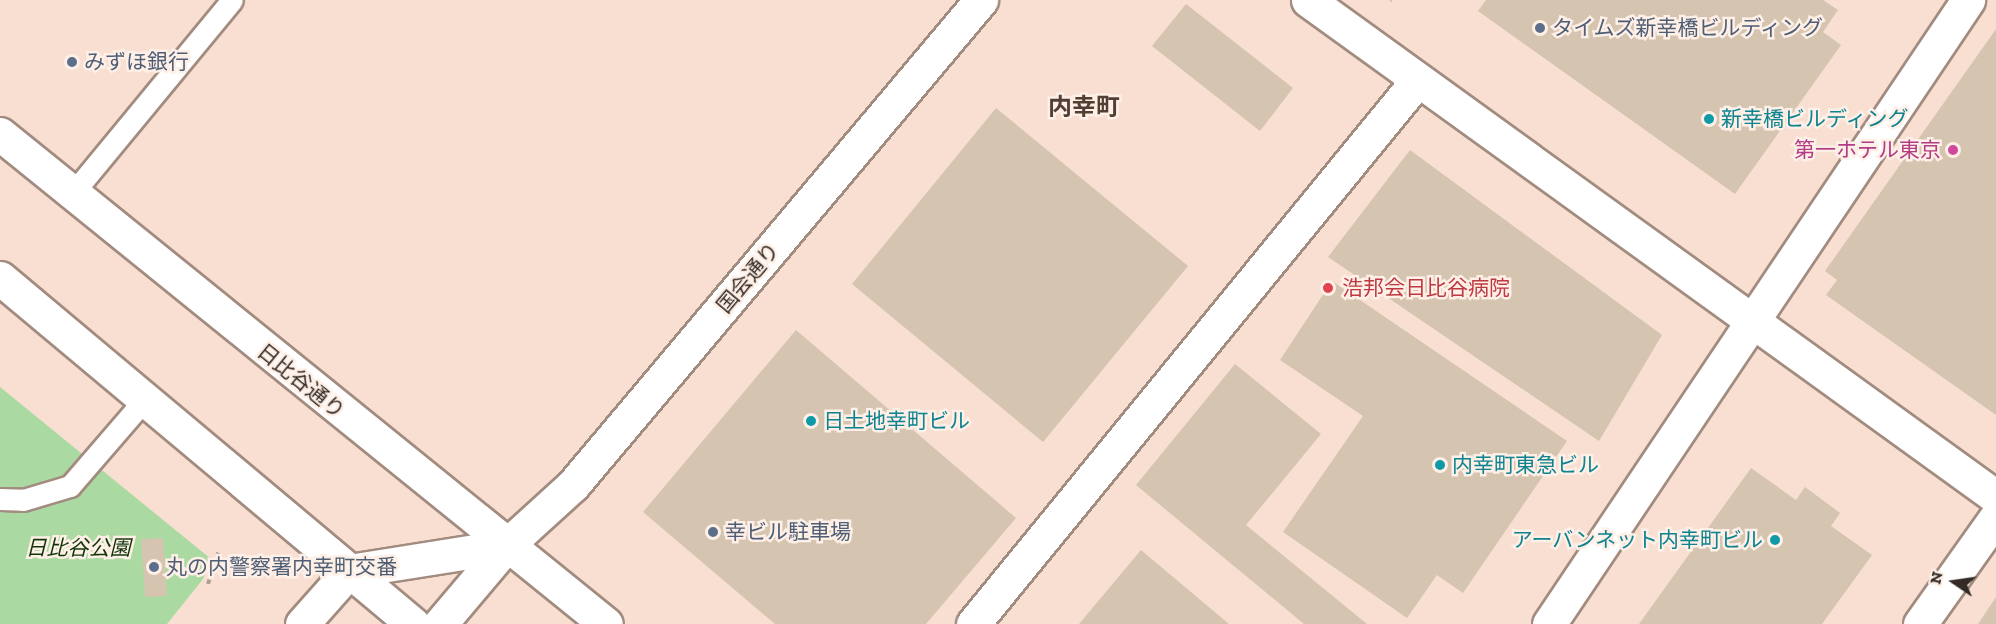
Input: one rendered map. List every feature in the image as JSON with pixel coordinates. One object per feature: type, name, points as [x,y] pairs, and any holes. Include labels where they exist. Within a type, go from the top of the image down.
[{"type":"street","name":"国会通り","points":[[440,624],[506,546],[573,485],[981,0]]},
{"type":"street","points":[[1308,0],[1416,82],[1996,497]]},
{"type":"street","points":[[1549,624],[1968,0]]},
{"type":"street","points":[[973,624],[1416,82]]},
{"type":"street","name":"日比谷通り","points":[[0,134],[506,546],[606,624]]},
{"type":"street","points":[[0,278],[146,398],[412,624]]},
{"type":"street","points":[[1920,624],[1996,517]]},
{"type":"street","points":[[302,624],[349,570],[506,546]]},
{"type":"lane","points":[[72,194],[232,0]]},
{"type":"lane","points":[[0,499],[23,500],[70,486],[146,398]]},
{"type":"path","points":[[208,584],[218,553]]},
{"type":"green space","name":"日比谷公園","points":[[0,387],[211,559],[203,579],[167,624],[0,624]]},
{"type":"building","name":"新幸橋ビルディング","points":[[1486,0],[1823,0],[1838,10],[1823,32],[1841,45],[1735,194],[1478,11]]},
{"type":"building","points":[[1186,4],[1293,88],[1260,131],[1152,46]]},
{"type":"building","name":"第一ホテル東京","points":[[1996,29],[1996,415],[1826,295],[1837,280],[1825,271]]},
{"type":"building","points":[[996,108],[1188,266],[1043,442],[852,284]]},
{"type":"building","points":[[1410,150],[1662,335],[1599,441],[1328,257]]},
{"type":"building","name":"内幸町東急ビル","points":[[1332,281],[1567,441],[1463,593],[1437,575],[1407,618],[1283,532],[1363,416],[1280,360]]},
{"type":"building","name":"日土地幸町ビル","points":[[796,330],[1016,518],[926,624],[775,624],[643,512]]},
{"type":"building","points":[[1235,364],[1321,434],[1246,525],[1367,624],[1304,624],[1136,485]]},
{"type":"building","name":"アーバンネット内幸町ビル","points":[[1751,468],[1796,500],[1805,487],[1840,513],[1831,526],[1872,555],[1822,624],[1639,624]]},
{"type":"building","name":"丸の内警察署内幸町交番","points":[[163,538],[167,596],[145,597],[141,539]]},
{"type":"building","points":[[1141,550],[1229,624],[1079,624]]},
{"type":"building","points":[[1996,597],[1996,624],[1978,624]]},
{"type":"place","name":"タイムズ新幸橋ビルディング","points":[[1540,28]]},
{"type":"place","name":"みずほ銀行","points":[[72,62]]},
{"type":"place","name":"新幸橋ビルディング","points":[[1709,119]]},
{"type":"place","name":"第一ホテル東京","points":[[1953,150]]},
{"type":"place","name":"浩邦会日比谷病院","points":[[1328,288]]},
{"type":"place","name":"日土地幸町ビル","points":[[811,421]]},
{"type":"place","name":"内幸町東急ビル","points":[[1440,465]]},
{"type":"place","name":"幸ビル駐車場","points":[[713,532]]},
{"type":"place","name":"アーバンネット内幸町ビル","points":[[1775,540]]},
{"type":"place","name":"丸の内警察署内幸町交番","points":[[154,567]]},
{"type":"district","name":"内幸町","points":[[1084,107]]}]
